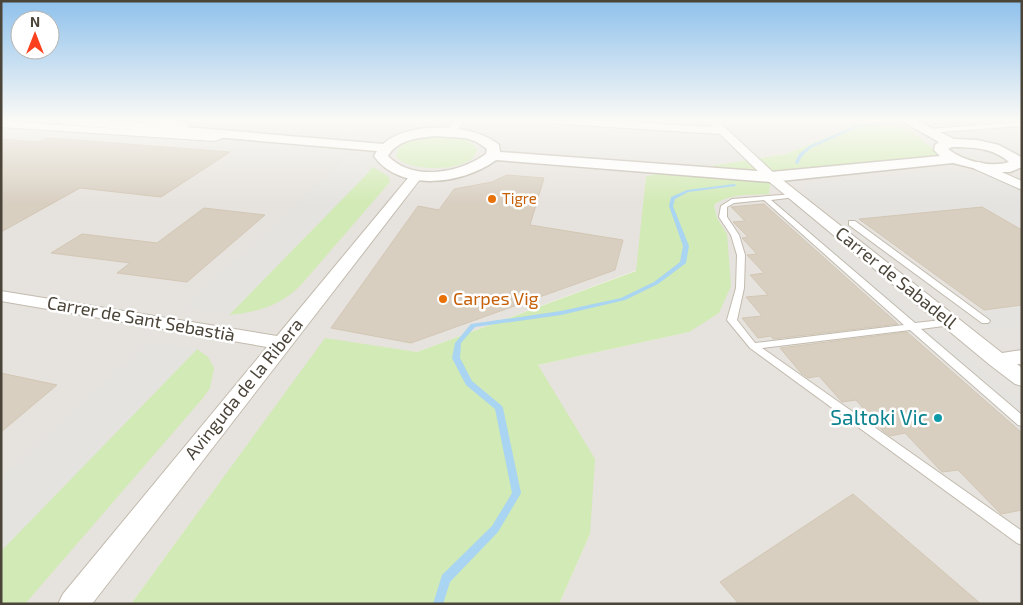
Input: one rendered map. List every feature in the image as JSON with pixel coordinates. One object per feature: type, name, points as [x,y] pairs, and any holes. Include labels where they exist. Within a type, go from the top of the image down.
[{"type":"street","points":[[385,148],[381,156],[386,164],[399,171],[417,175],[457,174],[486,163],[493,156],[494,148]]},
{"type":"street","name":"Carrer de Sabadell","points":[[740,148],[794,196],[1022,379]]},
{"type":"street","points":[[942,148],[943,152],[954,159],[979,166],[1022,186]]},
{"type":"street","points":[[986,148],[1016,163]]},
{"type":"street","points":[[493,156],[771,177],[954,159]]},
{"type":"street","points":[[979,166],[1016,163]]},
{"type":"street","name":"Avinguda de la Ribera","points":[[73,604],[417,175]]},
{"type":"street","name":"Carrer de Sant Sebastià","points":[[1,296],[281,343]]},
{"type":"street","points":[[997,360],[1022,356]]},
{"type":"lane","points":[[794,196],[732,201],[724,206],[723,217],[735,235],[741,255],[740,288],[732,320],[753,346],[1022,539]]},
{"type":"lane","points":[[764,198],[1022,422]]},
{"type":"lane","points":[[852,223],[986,321]]},
{"type":"lane","points":[[753,346],[951,322]]},
{"type":"shaded area","points":[[1,148],[800,148],[786,154],[646,176],[637,270],[417,352],[325,339],[131,604],[1,604]]},
{"type":"shaded area","points":[[512,148],[723,148],[731,157],[729,161],[720,163]]},
{"type":"shaded area","points":[[932,148],[1022,148],[1022,604],[559,604],[590,534],[538,365],[689,332],[727,235],[717,218],[714,205],[721,200],[771,177],[943,157]]},
{"type":"shaded area","points":[[353,153],[369,172],[229,315],[185,307]]},
{"type":"shaded area","points":[[951,171],[983,175],[996,179],[1022,193],[1022,230],[982,207],[841,221],[806,194],[803,188],[807,184],[822,182]]},
{"type":"shaded area","points":[[780,202],[1022,404],[1022,433],[764,204]]},
{"type":"shaded area","points":[[1022,305],[1022,326],[998,329],[978,325],[984,310]]},
{"type":"shaded area","points":[[149,342],[197,349],[1,551],[1,478]]},
{"type":"green space","points":[[399,148],[477,148],[474,156],[466,162],[442,168],[415,166],[404,162],[396,157]]},
{"type":"green space","points":[[800,148],[932,148],[944,158],[771,177],[769,194],[740,195],[720,201],[714,205],[717,218],[727,234],[731,286],[719,313],[689,332],[538,365],[595,459],[590,534],[559,604],[131,604],[325,338],[417,352],[636,271],[646,176],[786,154]]},
{"type":"green space","points":[[373,167],[388,176],[390,182],[300,286],[293,293],[268,307],[229,315]]},
{"type":"green space","points":[[197,349],[208,357],[214,368],[210,388],[203,398],[25,604],[1,604],[1,551]]},
{"type":"building","points":[[1,148],[181,148],[230,152],[161,197],[80,188],[1,232]]},
{"type":"building","name":"Carpes Vig","points":[[507,175],[544,178],[530,225],[623,240],[615,270],[411,343],[331,328],[418,206],[439,210],[454,189],[492,182]]},
{"type":"building","points":[[764,204],[898,324],[773,339],[771,336],[758,338],[742,318],[762,316],[746,297],[768,295],[750,275],[764,273],[747,255],[757,254],[742,238],[748,237],[733,222],[745,221],[731,207]]},
{"type":"building","points":[[982,207],[1022,230],[1022,305],[984,310],[859,219]]},
{"type":"building","points":[[204,208],[265,215],[187,282],[117,273],[130,263],[51,253],[82,234],[157,243]]},
{"type":"building","name":"Saltoki Vic","points":[[907,332],[1022,433],[1022,510],[1001,514],[958,470],[942,472],[905,433],[890,436],[883,431],[856,400],[842,402],[819,376],[808,378],[801,373],[780,348]]},
{"type":"building","points":[[1,373],[57,385],[1,432]]},
{"type":"building","points":[[853,494],[981,604],[739,604],[720,582]]},
{"type":"waterway","points":[[797,163],[800,155],[808,148]]},
{"type":"waterway","points":[[438,604],[446,579],[495,529],[517,493],[499,408],[469,383],[456,358],[458,343],[473,325],[561,313],[623,299],[656,283],[683,263],[686,246],[671,206],[673,198],[687,191],[734,185]]},
{"type":"place","name":"Tigre","points":[[492,199]]},
{"type":"place","name":"Carpes Vig","points":[[443,299]]},
{"type":"place","name":"Saltoki Vic","points":[[938,418]]}]
